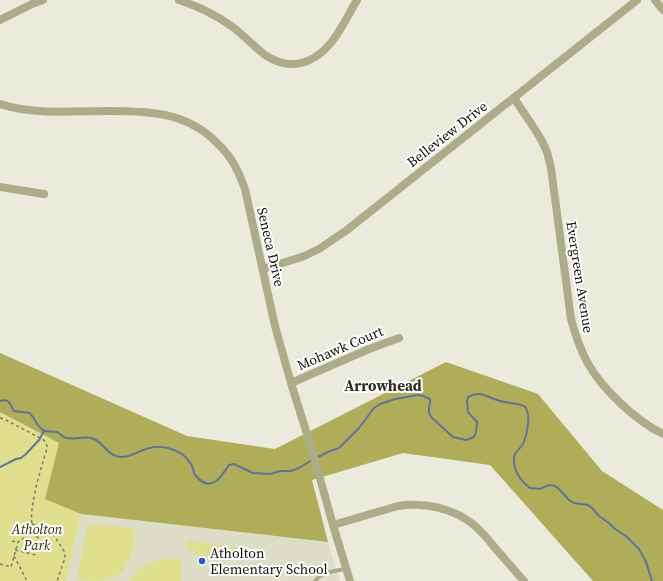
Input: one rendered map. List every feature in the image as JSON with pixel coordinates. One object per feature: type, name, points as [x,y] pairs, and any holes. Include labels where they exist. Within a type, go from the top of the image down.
[{"type":"street","points":[[0,20],[43,0]]},
{"type":"street","points":[[179,0],[204,9],[232,26],[266,55],[275,60],[290,64],[298,64],[312,60],[330,44],[356,0]]},
{"type":"street","name":"Belleview Drive","points":[[263,269],[302,257],[347,230],[637,0]]},
{"type":"street","points":[[655,0],[663,10]]},
{"type":"street","name":"Evergreen Avenue","points":[[514,98],[536,131],[547,152],[571,319],[581,350],[596,376],[610,391],[636,416],[663,434]]},
{"type":"street","name":"Seneca Drive","points":[[0,104],[10,107],[42,111],[130,111],[158,113],[198,127],[210,136],[232,160],[245,189],[275,326],[350,581]]},
{"type":"street","points":[[0,186],[44,194]]},
{"type":"street","name":"Mohawk Court","points":[[291,383],[369,349],[399,338]]},
{"type":"street","points":[[333,525],[409,504],[420,504],[441,508],[465,519],[475,526],[524,581]]},
{"type":"lane","points":[[314,581],[323,574],[346,569]]},
{"type":"path","points":[[0,418],[42,438],[47,444],[33,501],[31,524],[34,534],[40,540]]},
{"type":"path","points":[[31,524],[49,529],[64,552],[65,558],[57,581]]},
{"type":"path","points":[[0,564],[11,567],[18,542],[24,539],[33,530]]},
{"type":"path","points":[[12,540],[18,542]]},
{"type":"path","points":[[15,550],[36,555]]},
{"type":"path","points":[[14,556],[26,581]]},
{"type":"shaded area","points":[[0,353],[187,436],[275,449],[446,362],[538,394],[602,471],[663,510],[663,581],[593,581],[490,465],[403,453],[312,480],[328,542],[81,514],[45,499],[59,443],[0,412]]},
{"type":"shaded area","name":"Atholton Elementary School","points":[[81,514],[328,542],[340,581],[66,581]]},
{"type":"green space","name":"Atholton Park","points":[[0,412],[59,443],[45,499],[81,514],[66,581],[0,581]]},
{"type":"green space","points":[[93,524],[135,529],[134,543],[130,557],[123,570],[112,579],[94,581],[77,580],[86,528]]},
{"type":"green space","points":[[188,538],[192,542],[241,548],[241,557],[195,555],[195,551],[186,550]]},
{"type":"green space","points":[[181,559],[181,581],[129,581],[141,567],[154,561]]},
{"type":"waterway","points":[[316,458],[339,448],[359,428],[374,408],[380,404],[395,399],[418,395],[430,399],[429,410],[431,417],[453,437],[466,440],[474,437],[477,422],[468,412],[468,397],[480,394],[500,401],[522,405],[528,413],[527,429],[524,442],[514,456],[515,468],[521,479],[530,488],[540,489],[549,485],[555,486],[574,503],[588,505],[592,508],[599,516],[626,536],[639,549],[646,562],[652,581]]},
{"type":"waterway","points":[[0,401],[7,401],[14,411],[31,414],[42,430],[57,432],[66,438],[87,437],[94,439],[110,453],[116,456],[125,457],[155,447],[175,450],[189,461],[192,465],[194,474],[202,481],[207,483],[213,483],[218,479],[229,465],[234,464],[253,473],[270,474],[280,471],[291,471],[312,460]]},
{"type":"waterway","points":[[0,467],[21,458],[26,454],[39,440],[44,431]]},
{"type":"place","name":"Atholton Elementary School","points":[[202,561]]},
{"type":"district","name":"Arrowhead","points":[[383,386]]}]
